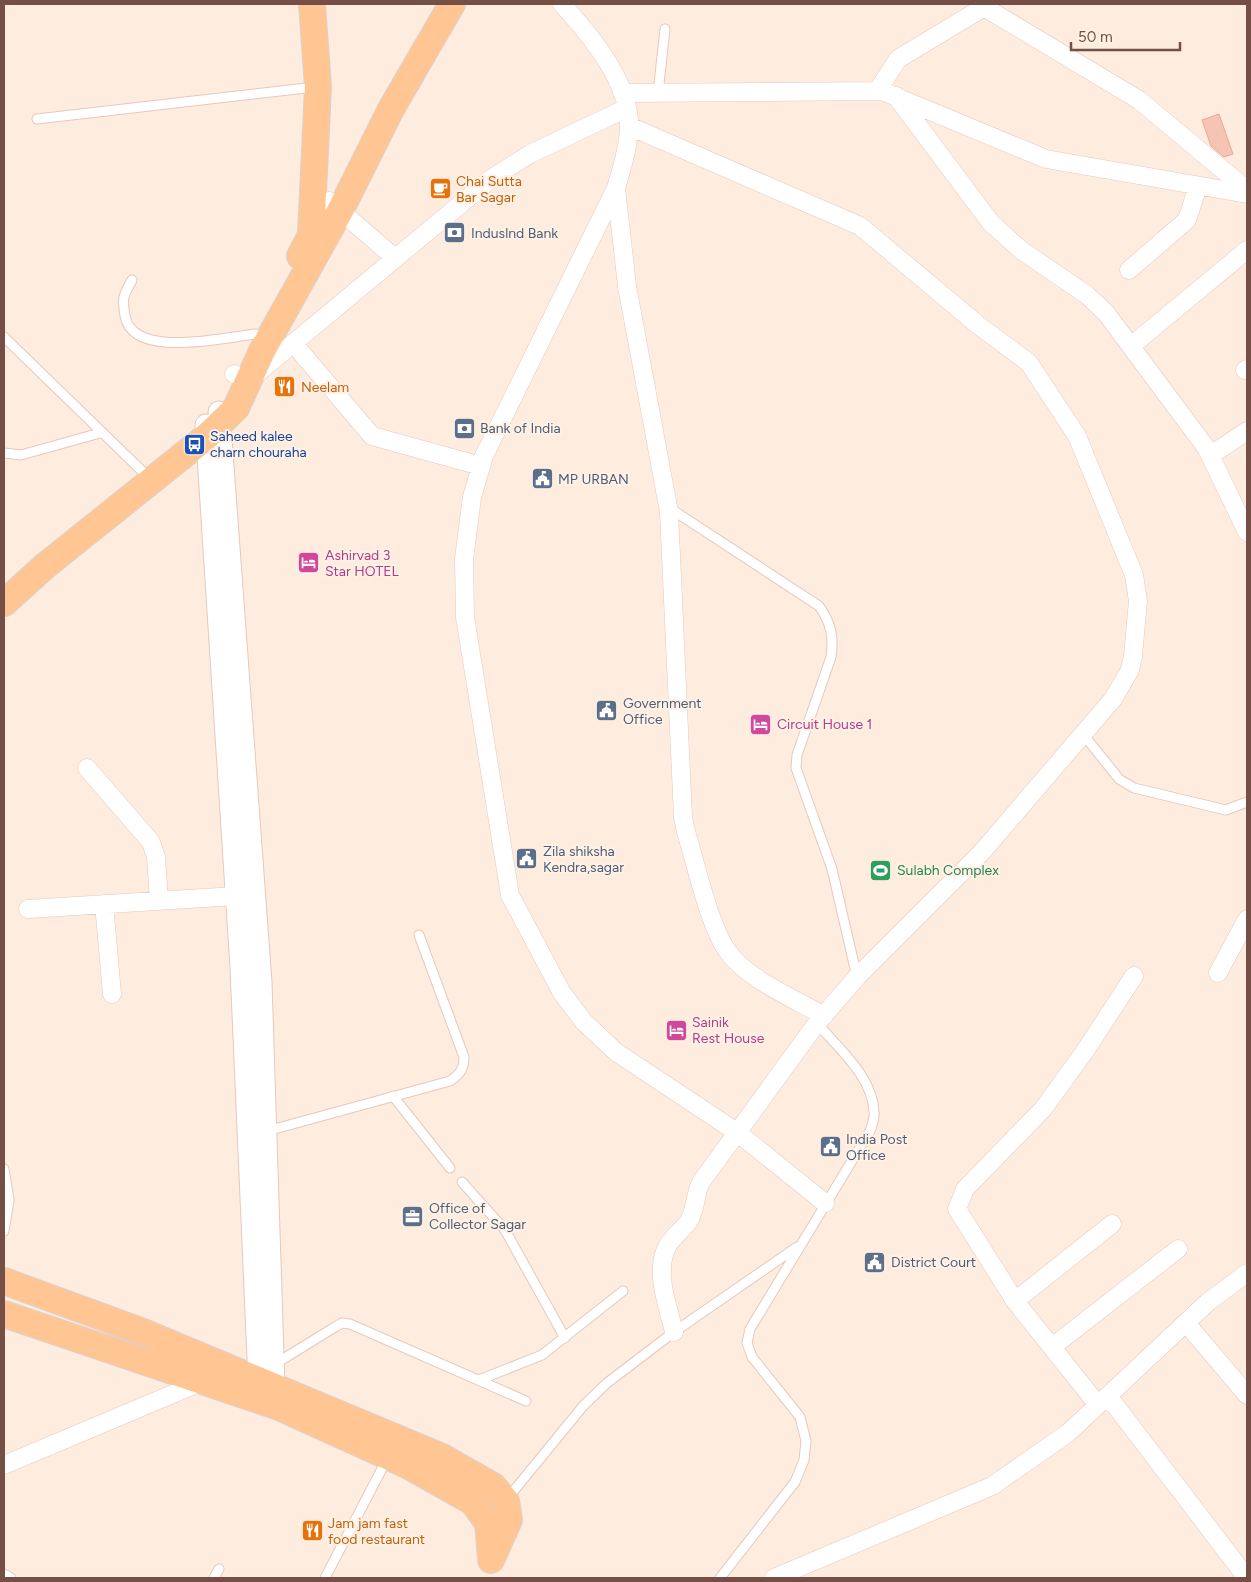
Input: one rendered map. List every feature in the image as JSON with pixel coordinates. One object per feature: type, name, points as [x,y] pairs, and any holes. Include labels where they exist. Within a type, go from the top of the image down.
[{"type":"main road","points":[[312,4],[318,86],[312,235]]},
{"type":"main road","points":[[242,377],[256,334],[312,235],[335,206],[379,104],[437,4]]},
{"type":"main road","points":[[4,603],[213,423],[228,396],[262,351],[335,206],[452,4]]},
{"type":"main road","points":[[4,588],[71,528],[142,471],[213,423]]},
{"type":"main road","points":[[4,1281],[143,1332],[211,1372]]},
{"type":"main road","points":[[4,1314],[267,1388],[442,1457],[493,1486],[497,1512],[492,1569]]},
{"type":"main road","points":[[267,1388],[473,1502],[497,1512]]},
{"type":"street","points":[[562,4],[600,50],[624,100],[629,126],[627,147],[616,188],[488,447],[480,466],[472,498],[464,559],[465,617],[510,895],[562,993],[584,1022],[616,1052],[738,1133],[825,1204]]},
{"type":"street","points":[[886,92],[898,59],[986,5],[1138,100],[1247,190]]},
{"type":"street","points":[[886,92],[991,223],[1021,250],[1097,303],[1211,455],[1247,532]]},
{"type":"street","points":[[242,377],[293,343],[492,178],[624,100],[658,93],[886,92],[1046,159],[1247,194]]},
{"type":"street","points":[[629,126],[860,226],[978,325],[1024,358],[1034,369],[1077,436],[1134,574],[1138,601],[1130,670],[1113,699],[980,853],[857,977],[820,1019],[701,1182],[696,1192],[690,1218],[667,1247],[662,1268],[663,1283],[674,1332]]},
{"type":"street","points":[[1129,270],[1187,220],[1198,186]]},
{"type":"street","points":[[616,188],[626,280],[668,507],[683,817],[719,936],[728,952],[750,972],[820,1019]]},
{"type":"street","points":[[335,206],[395,258]]},
{"type":"street","points":[[1131,346],[1247,250]]},
{"type":"street","points":[[293,343],[372,436],[480,466]]},
{"type":"street","points":[[213,423],[236,896],[267,1388]]},
{"type":"street","points":[[213,423],[261,982],[266,1131],[267,1388]]},
{"type":"street","points":[[1211,455],[1247,431]]},
{"type":"street","points":[[87,768],[151,842],[156,858],[159,901]]},
{"type":"street","points":[[28,909],[236,896]]},
{"type":"street","points":[[104,904],[112,994]]},
{"type":"street","points":[[1218,973],[1247,919]]},
{"type":"street","points":[[1134,976],[1085,1051],[1043,1110],[965,1189],[957,1209],[1015,1301],[1052,1347],[1103,1401],[1247,1578]]},
{"type":"street","points":[[1015,1301],[1112,1224]]},
{"type":"street","points":[[1052,1347],[1178,1249]]},
{"type":"street","points":[[774,1578],[992,1486],[1068,1433],[1208,1302],[1247,1273]]},
{"type":"street","points":[[1186,1323],[1247,1395]]},
{"type":"street","points":[[4,1465],[211,1372]]},
{"type":"lane","points":[[658,93],[665,29]]},
{"type":"lane","points":[[37,119],[318,86]]},
{"type":"lane","points":[[132,280],[122,298],[126,324],[139,337],[166,344],[256,334]]},
{"type":"lane","points":[[4,337],[100,433],[142,471]]},
{"type":"lane","points":[[4,453],[21,455],[100,433]]},
{"type":"lane","points":[[668,507],[819,606],[829,622],[833,642],[831,657],[797,755],[796,768],[832,869],[857,977]]},
{"type":"lane","points":[[1083,734],[1119,779],[1134,788],[1226,810],[1247,802]]},
{"type":"lane","points":[[266,1131],[450,1081],[464,1067],[464,1056],[419,935]]},
{"type":"lane","points":[[720,1578],[794,1482],[804,1460],[806,1441],[800,1417],[752,1357],[747,1343],[750,1329],[870,1131],[875,1113],[872,1096],[864,1079],[820,1019]]},
{"type":"lane","points":[[393,1096],[450,1168]]},
{"type":"lane","points":[[4,1168],[9,1200],[4,1230]]},
{"type":"lane","points":[[462,1182],[505,1230],[565,1338]]},
{"type":"lane","points":[[497,1512],[584,1405],[607,1383],[674,1332],[800,1246]]},
{"type":"lane","points":[[479,1380],[535,1359],[565,1338],[623,1291]]},
{"type":"lane","points":[[267,1388],[342,1323],[350,1324],[526,1401]]},
{"type":"lane","points":[[325,1578],[388,1456]]},
{"type":"lane","points":[[214,1578],[219,1568]]},
{"type":"lane","points":[[4,1574],[11,1578]]},
{"type":"building","points":[[1219,114],[1233,154],[1224,157],[1211,146],[1202,120]]},
{"type":"place","name":"Chai Sutta Bar Sagar","points":[[440,189]]},
{"type":"place","name":"Induslnd Bank","points":[[455,233]]},
{"type":"place","name":"Neelam","points":[[285,387]]},
{"type":"place","name":"Bank of India","points":[[464,428]]},
{"type":"place","name":"Saheed kalee charn chouraha","points":[[194,444]]},
{"type":"place","name":"MP URBAN","points":[[542,479]]},
{"type":"place","name":"Ashirvad 3 Star HOTEL","points":[[309,563]]},
{"type":"place","name":"Government Office","points":[[607,711]]},
{"type":"place","name":"Circuit House 1","points":[[761,724]]},
{"type":"place","name":"Zila shiksha Kendra,sagar","points":[[527,859]]},
{"type":"place","name":"Sulabh Complex","points":[[881,870]]},
{"type":"place","name":"Sainik Rest House","points":[[676,1030]]},
{"type":"place","name":"India Post Office","points":[[830,1147]]},
{"type":"place","name":"Office of Collector Sagar","points":[[413,1216]]},
{"type":"place","name":"District Court","points":[[875,1262]]},
{"type":"place","name":"Jam jam fast food restaurant","points":[[312,1531]]}]
